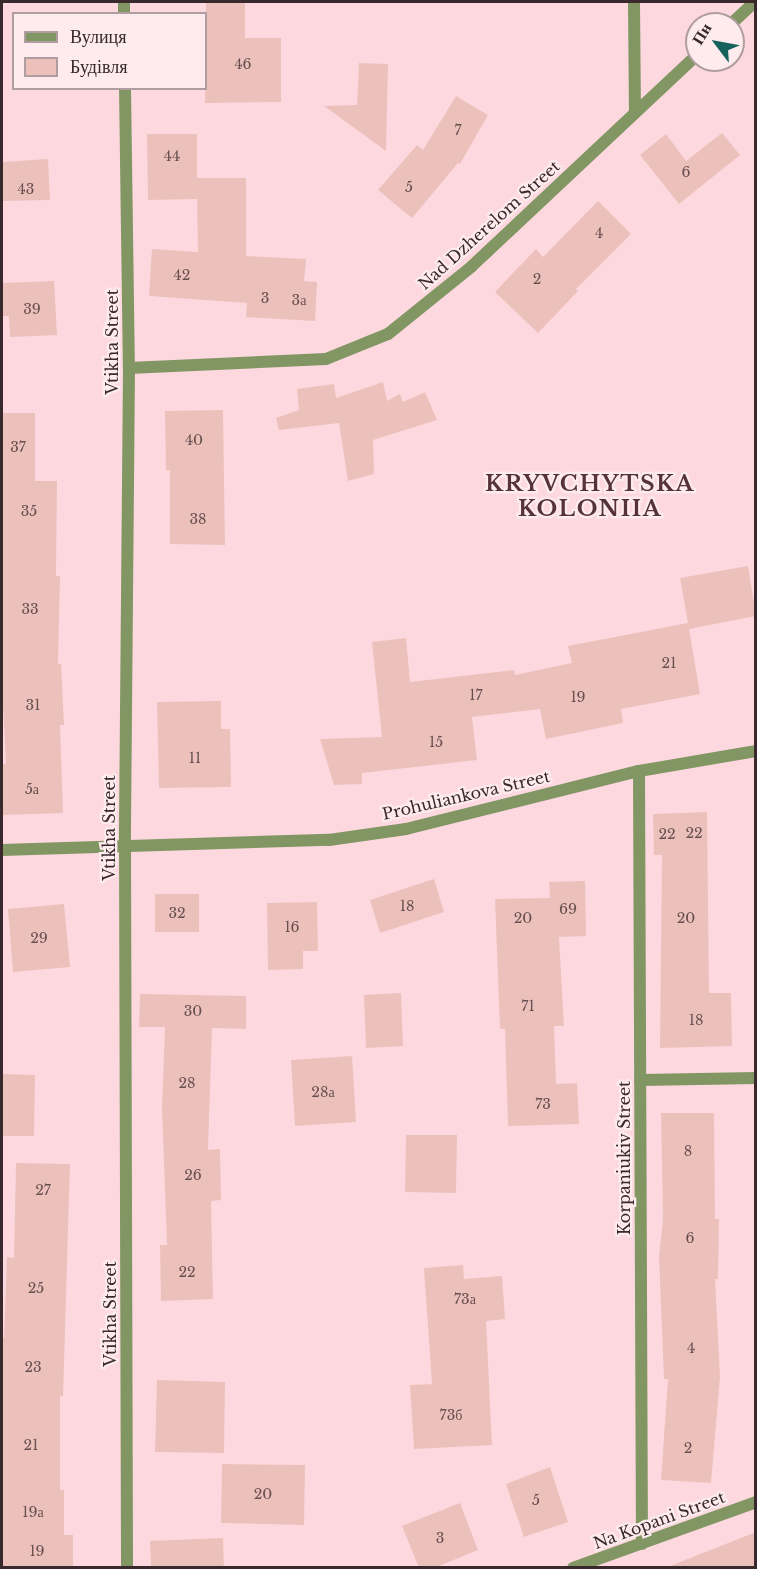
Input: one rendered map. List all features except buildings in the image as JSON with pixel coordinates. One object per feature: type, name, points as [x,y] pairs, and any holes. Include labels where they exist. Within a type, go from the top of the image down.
[{"type":"street","points":[[634,2],[635,112]]},
{"type":"street","name":"Nad Dzherelom Street","points":[[129,368],[326,359],[388,334],[471,267],[685,66]]},
{"type":"street","name":"Vtikha Street","points":[[125,90],[129,368],[125,846],[128,1568]]},
{"type":"street","name":"Prohuliankova Street","points":[[2,850],[329,840],[395,831],[639,771],[756,751]]},
{"type":"street","name":"Korpaniukiv Street","points":[[639,771],[642,1544]]},
{"type":"street","points":[[640,1080],[756,1078]]},
{"type":"street","name":"Na Kopani Street","points":[[573,1568],[756,1502]]},
{"type":"district","name":"KRYVCHYTSKA KOLONIIA","points":[[590,496]]}]
